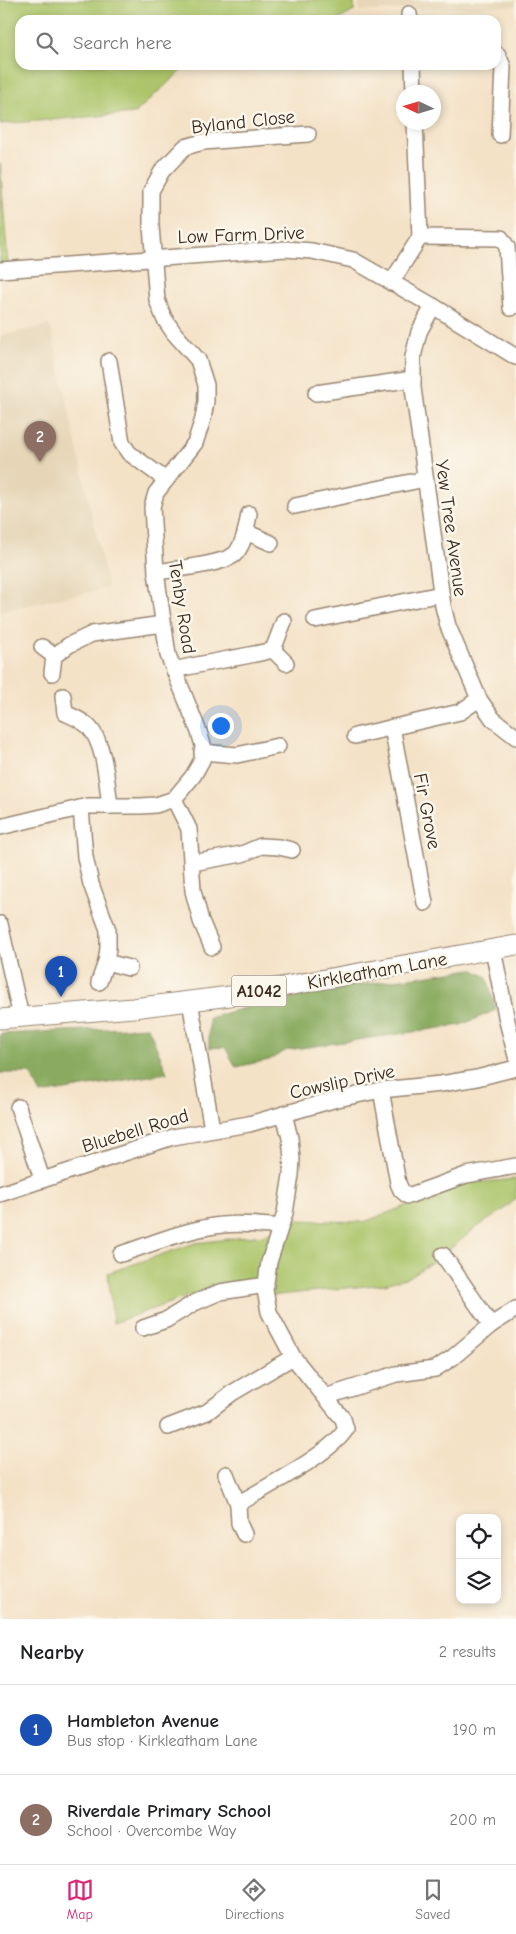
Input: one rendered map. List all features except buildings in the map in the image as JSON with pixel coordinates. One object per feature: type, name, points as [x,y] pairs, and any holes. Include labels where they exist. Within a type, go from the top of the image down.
[{"type":"main road","name":"Kirkleatham Lane","points":[[0,1019],[133,1008],[239,994],[516,945]]},
{"type":"street","points":[[500,135],[503,67],[501,62]]},
{"type":"street","points":[[413,70],[414,85]]},
{"type":"street","points":[[391,283],[420,237],[415,130]]},
{"type":"street","name":"Byland Close","points":[[154,258],[151,226],[151,191],[162,171],[185,147],[203,142],[308,134]]},
{"type":"street","points":[[420,237],[501,238],[507,247],[511,308]]},
{"type":"street","name":"Low Farm Drive","points":[[0,270],[286,249],[312,250],[353,260],[516,357]]},
{"type":"street","name":"Tenby Road","points":[[154,258],[157,300],[174,333],[198,360],[206,384],[203,420],[194,443],[156,493],[152,507],[156,572],[168,655],[199,732],[203,745],[202,752]]},
{"type":"street","name":"Yew Tree Avenue","points":[[433,306],[419,332],[413,357],[413,379],[441,594],[448,626],[479,699],[493,719],[516,737]]},
{"type":"street","points":[[109,361],[122,443],[130,453],[166,480]]},
{"type":"street","points":[[316,393],[413,379]]},
{"type":"street","points":[[303,509],[425,479]]},
{"type":"street","points":[[156,572],[226,560],[236,553],[246,532],[249,514]]},
{"type":"street","points":[[246,532],[271,543]]},
{"type":"street","points":[[324,614],[441,594]]},
{"type":"street","points":[[273,650],[284,621]]},
{"type":"street","points":[[52,674],[48,652],[92,634],[163,624]]},
{"type":"street","points":[[273,650],[286,663]]},
{"type":"street","points":[[174,670],[273,650]]},
{"type":"street","points":[[63,696],[65,713],[80,720],[90,728],[96,740],[103,760],[110,806]]},
{"type":"street","points":[[355,736],[460,712],[479,699]]},
{"type":"street","name":"Fir Grove","points":[[392,727],[425,903]]},
{"type":"street","points":[[0,826],[81,808],[156,805],[174,799],[193,776],[202,760],[202,752],[237,755],[278,746]]},
{"type":"street","points":[[174,799],[189,829],[193,891],[201,920],[212,947]]},
{"type":"street","points":[[81,808],[85,858],[91,884],[108,930],[106,962],[99,982]]},
{"type":"street","points":[[192,864],[242,854],[261,846],[292,850]]},
{"type":"street","points":[[0,924],[21,1018]]},
{"type":"street","points":[[493,949],[516,1056]]},
{"type":"street","points":[[106,962],[129,968]]},
{"type":"street","points":[[190,1001],[212,1129]]},
{"type":"street","name":"Cowslip Drive","points":[[238,1504],[327,1449],[343,1436],[346,1429],[345,1423],[293,1356],[269,1312],[265,1290],[269,1262],[285,1213],[292,1159],[290,1138],[284,1114],[333,1100],[381,1090],[478,1078],[516,1068]]},
{"type":"street","points":[[381,1090],[398,1183],[401,1190],[408,1196],[466,1174],[516,1166]]},
{"type":"street","points":[[18,1107],[42,1180]]},
{"type":"street","name":"Bluebell Road","points":[[0,1194],[173,1137],[249,1124],[284,1114]]},
{"type":"street","points":[[121,1254],[179,1234],[221,1225],[253,1224],[280,1227]]},
{"type":"street","points":[[444,1255],[491,1325]]},
{"type":"street","points":[[143,1328],[166,1320],[194,1303],[220,1292],[266,1285]]},
{"type":"street","points":[[325,1397],[396,1374],[435,1368],[452,1358],[491,1325],[516,1309]]},
{"type":"street","points":[[168,1427],[207,1412],[232,1392],[293,1356]]},
{"type":"street","points":[[226,1474],[238,1504],[239,1523],[244,1534]]},
{"type":"shaded area","points":[[359,0],[516,0],[516,6],[359,11]]},
{"type":"shaded area","points":[[50,325],[108,588],[0,611],[0,336]]},
{"type":"green space","points":[[0,0],[354,0],[354,11],[347,15],[15,15],[15,70],[182,70],[135,113],[0,124]]},
{"type":"green space","points":[[0,164],[8,264],[0,264]]},
{"type":"green space","points":[[472,969],[487,977],[496,1010],[461,1025],[287,1050],[269,1060],[236,1067],[225,1047],[209,1048],[209,1018],[307,994]]},
{"type":"green space","points":[[148,1027],[167,1073],[41,1094],[30,1073],[0,1073],[0,1034]]},
{"type":"green space","points":[[516,1179],[516,1199],[502,1211],[474,1229],[443,1255],[409,1277],[385,1284],[269,1296],[270,1278],[189,1296],[113,1323],[108,1273],[195,1243],[263,1235],[294,1220],[364,1222],[462,1184]]},
{"type":"place","name":"Riverdale Primary School","points":[[40,462]]},
{"type":"place","name":"Hambleton Avenue","points":[[61,997]]}]
